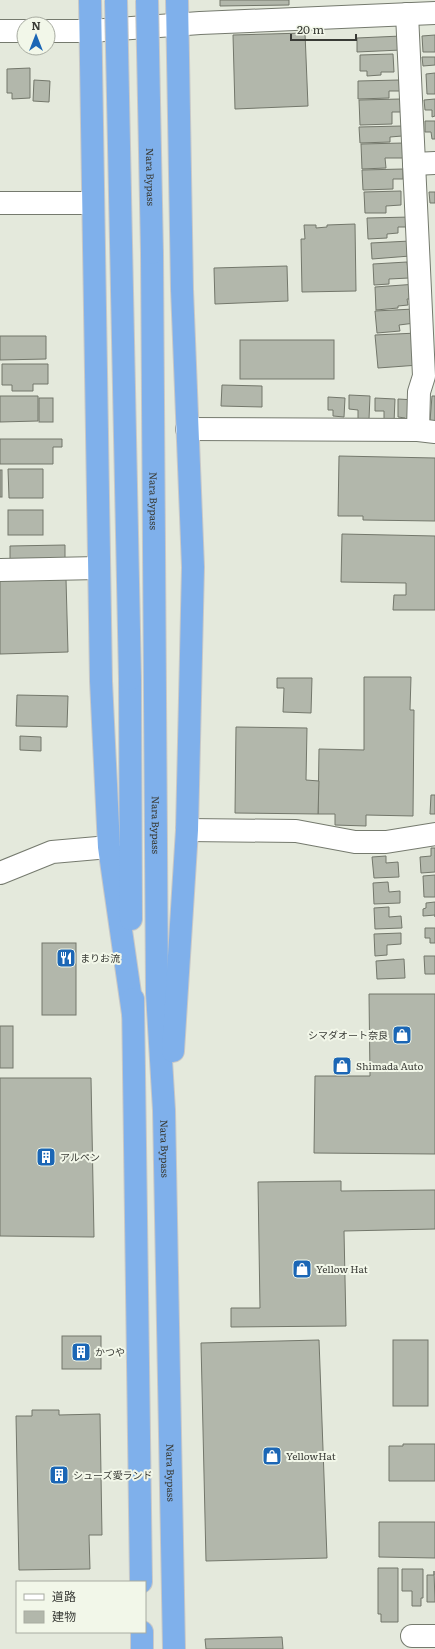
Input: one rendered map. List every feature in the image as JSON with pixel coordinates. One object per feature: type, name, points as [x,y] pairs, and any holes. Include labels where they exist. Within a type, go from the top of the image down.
[{"type":"highway","points":[[90,0],[101,681],[109,847],[133,1014]]},
{"type":"highway","points":[[116,0],[130,679],[130,844],[141,1581]]},
{"type":"highway","name":"Nara Bypass","points":[[147,0],[152,261],[157,993],[164,1110],[174,1649]]},
{"type":"highway","points":[[164,1110],[171,1081],[187,830],[193,567],[182,281],[177,0]]},
{"type":"highway","points":[[142,1633],[142,1649]]},
{"type":"street","points":[[56,31],[435,13]]},
{"type":"street","points":[[187,429],[427,431],[419,392],[424,376],[425,163],[407,14]]},
{"type":"street","points":[[0,31],[16,31]]},
{"type":"street","points":[[0,203],[93,203]]},
{"type":"street","points":[[0,570],[99,568]]},
{"type":"street","points":[[187,830],[296,831],[355,842],[386,842],[435,834]]},
{"type":"street","points":[[0,873],[52,852],[109,847]]},
{"type":"street","points":[[412,1636],[435,1636]]},
{"type":"building","points":[[220,0],[289,0],[289,5],[220,6]]},
{"type":"building","points":[[305,33],[308,106],[235,109],[233,35]]},
{"type":"building","points":[[435,35],[435,52],[423,52],[422,36]]},
{"type":"building","points":[[401,36],[401,50],[357,52],[357,38]]},
{"type":"building","points":[[393,54],[394,72],[381,72],[381,75],[367,76],[367,71],[360,71],[360,55]]},
{"type":"building","points":[[422,57],[435,57],[435,65],[423,66]]},
{"type":"building","points":[[30,68],[30,98],[12,99],[12,93],[7,93],[7,69]]},
{"type":"building","points":[[435,73],[435,94],[427,94],[426,74]]},
{"type":"building","points":[[34,80],[50,81],[49,102],[33,101]]},
{"type":"building","points":[[399,80],[400,91],[389,91],[389,98],[358,99],[358,81]]},
{"type":"building","points":[[401,99],[401,112],[392,112],[392,124],[360,125],[359,100]]},
{"type":"building","points":[[435,99],[435,116],[432,117],[432,110],[425,110],[424,100]]},
{"type":"building","points":[[425,121],[435,121],[435,139],[432,139],[431,132],[425,132]]},
{"type":"building","points":[[402,126],[402,136],[390,137],[390,142],[360,143],[359,127]]},
{"type":"building","points":[[403,143],[403,158],[385,158],[386,168],[362,169],[361,144]]},
{"type":"building","points":[[403,169],[403,179],[393,179],[393,189],[363,190],[362,170]]},
{"type":"building","points":[[401,191],[401,205],[386,206],[386,213],[365,213],[364,192]]},
{"type":"building","points":[[429,192],[435,192],[435,203],[430,203]]},
{"type":"building","points":[[411,217],[411,227],[398,227],[398,233],[387,234],[387,238],[368,239],[367,218]]},
{"type":"building","points":[[355,224],[356,291],[302,292],[301,239],[305,239],[304,225],[316,225],[316,228],[327,227],[327,225]]},
{"type":"building","points":[[410,241],[410,256],[372,259],[371,243]]},
{"type":"building","points":[[407,262],[409,278],[389,279],[389,284],[374,285],[373,264]]},
{"type":"building","points":[[287,266],[288,301],[215,304],[214,268]]},
{"type":"building","points":[[417,284],[418,299],[407,299],[408,305],[398,306],[398,308],[376,310],[375,287]]},
{"type":"building","points":[[414,309],[415,323],[399,325],[400,331],[377,333],[375,311]]},
{"type":"building","points":[[417,333],[419,365],[378,368],[375,335]]},
{"type":"building","points":[[0,336],[46,336],[46,359],[0,360]]},
{"type":"building","points":[[240,340],[334,340],[334,379],[240,379]]},
{"type":"building","points":[[2,364],[48,364],[48,384],[33,384],[33,391],[12,391],[12,385],[2,385]]},
{"type":"building","points":[[222,385],[262,386],[262,407],[221,406]]},
{"type":"building","points":[[349,395],[370,396],[369,419],[358,419],[358,410],[349,409]]},
{"type":"building","points":[[0,396],[38,396],[38,421],[0,422]]},
{"type":"building","points":[[432,396],[435,396],[435,421],[430,421]]},
{"type":"building","points":[[328,397],[345,398],[344,417],[333,416],[333,410],[328,410]]},
{"type":"building","points":[[39,398],[53,398],[53,422],[39,422]]},
{"type":"building","points":[[375,398],[395,399],[394,423],[384,422],[384,411],[375,411]]},
{"type":"building","points":[[398,399],[416,400],[415,422],[404,422],[405,418],[398,417]]},
{"type":"building","points":[[0,439],[62,439],[62,447],[53,447],[53,464],[0,464]]},
{"type":"building","points":[[339,456],[435,458],[435,521],[363,520],[363,516],[338,516]]},
{"type":"building","points":[[8,469],[43,469],[43,498],[9,498]]},
{"type":"building","points":[[0,470],[2,470],[2,497],[0,497]]},
{"type":"building","points":[[8,510],[43,510],[43,535],[8,535]]},
{"type":"building","points":[[342,534],[435,536],[435,610],[393,610],[394,595],[406,595],[406,583],[341,582]]},
{"type":"building","points":[[65,545],[65,561],[10,561],[10,546]]},
{"type":"building","points":[[66,579],[68,652],[0,654],[0,580]]},
{"type":"building","points":[[364,677],[411,677],[410,710],[414,710],[413,816],[366,815],[366,826],[335,825],[335,814],[318,814],[319,749],[364,750]]},
{"type":"building","points":[[277,678],[312,678],[311,713],[283,712],[284,688],[277,688]]},
{"type":"building","points":[[17,695],[68,696],[67,727],[16,726]]},
{"type":"building","points":[[236,727],[307,728],[306,780],[319,781],[318,814],[235,813]]},
{"type":"building","points":[[20,736],[41,737],[41,751],[20,750]]},
{"type":"building","points":[[431,795],[435,795],[435,814],[430,814]]},
{"type":"building","points":[[431,848],[435,848],[435,872],[421,873],[420,857],[431,856]]},
{"type":"building","points":[[386,856],[386,863],[398,862],[399,877],[374,878],[372,857]]},
{"type":"building","points":[[435,875],[435,897],[424,897],[423,876]]},
{"type":"building","points":[[388,882],[389,892],[400,891],[400,903],[374,904],[373,883]]},
{"type":"building","points":[[435,902],[435,915],[423,916],[423,909],[426,908],[426,903]]},
{"type":"building","points":[[389,907],[389,917],[401,916],[402,928],[375,929],[374,908]]},
{"type":"building","points":[[425,928],[435,928],[435,943],[430,943],[430,938],[425,938]]},
{"type":"building","points":[[401,933],[401,944],[387,945],[387,955],[375,956],[374,934]]},
{"type":"building","points":[[42,943],[76,943],[76,1015],[42,1015]]},
{"type":"building","points":[[424,956],[435,956],[435,974],[425,974]]},
{"type":"building","points":[[404,959],[405,978],[377,979],[376,961]]},
{"type":"building","name":"シマダオート奈良","points":[[369,994],[435,994],[435,1154],[314,1153],[315,1076],[370,1076]]},
{"type":"building","points":[[0,1026],[13,1026],[13,1068],[0,1068]]},
{"type":"building","name":"アルペン","points":[[0,1078],[91,1078],[94,1237],[0,1236]]},
{"type":"building","name":"Yellow Hat","points":[[341,1181],[341,1191],[435,1190],[435,1229],[344,1231],[346,1326],[231,1327],[231,1308],[260,1308],[258,1182]]},
{"type":"building","name":"かつや","points":[[62,1336],[101,1336],[101,1369],[62,1369]]},
{"type":"building","points":[[319,1340],[327,1558],[206,1561],[201,1343]]},
{"type":"building","points":[[393,1340],[428,1340],[428,1406],[393,1406]]},
{"type":"building","name":"シューズ愛ランド","points":[[32,1410],[59,1410],[59,1415],[100,1414],[102,1535],[89,1535],[90,1569],[19,1570],[16,1416],[32,1416]]},
{"type":"building","points":[[403,1444],[435,1444],[435,1481],[389,1481],[389,1446],[403,1446]]},
{"type":"building","points":[[379,1522],[435,1522],[435,1558],[379,1557]]},
{"type":"building","points":[[378,1568],[398,1568],[398,1622],[381,1622],[381,1614],[378,1614]]},
{"type":"building","points":[[402,1569],[423,1569],[423,1598],[421,1598],[421,1606],[412,1606],[412,1591],[402,1591]]},
{"type":"building","points":[[434,1571],[435,1602],[427,1602],[427,1575],[434,1575]]},
{"type":"building","points":[[282,1637],[283,1649],[206,1649],[205,1639]]},
{"type":"place","name":"まりお流","points":[[66,958]]},
{"type":"place","name":"シマダオート奈良","points":[[402,1035]]},
{"type":"place","name":"Shimada Auto","points":[[342,1066]]},
{"type":"place","name":"アルペン","points":[[46,1157]]},
{"type":"place","name":"Yellow Hat","points":[[302,1269]]},
{"type":"place","name":"かつや","points":[[81,1352]]},
{"type":"place","name":"YellowHat","points":[[272,1456]]},
{"type":"place","name":"シューズ愛ランド","points":[[59,1475]]}]
